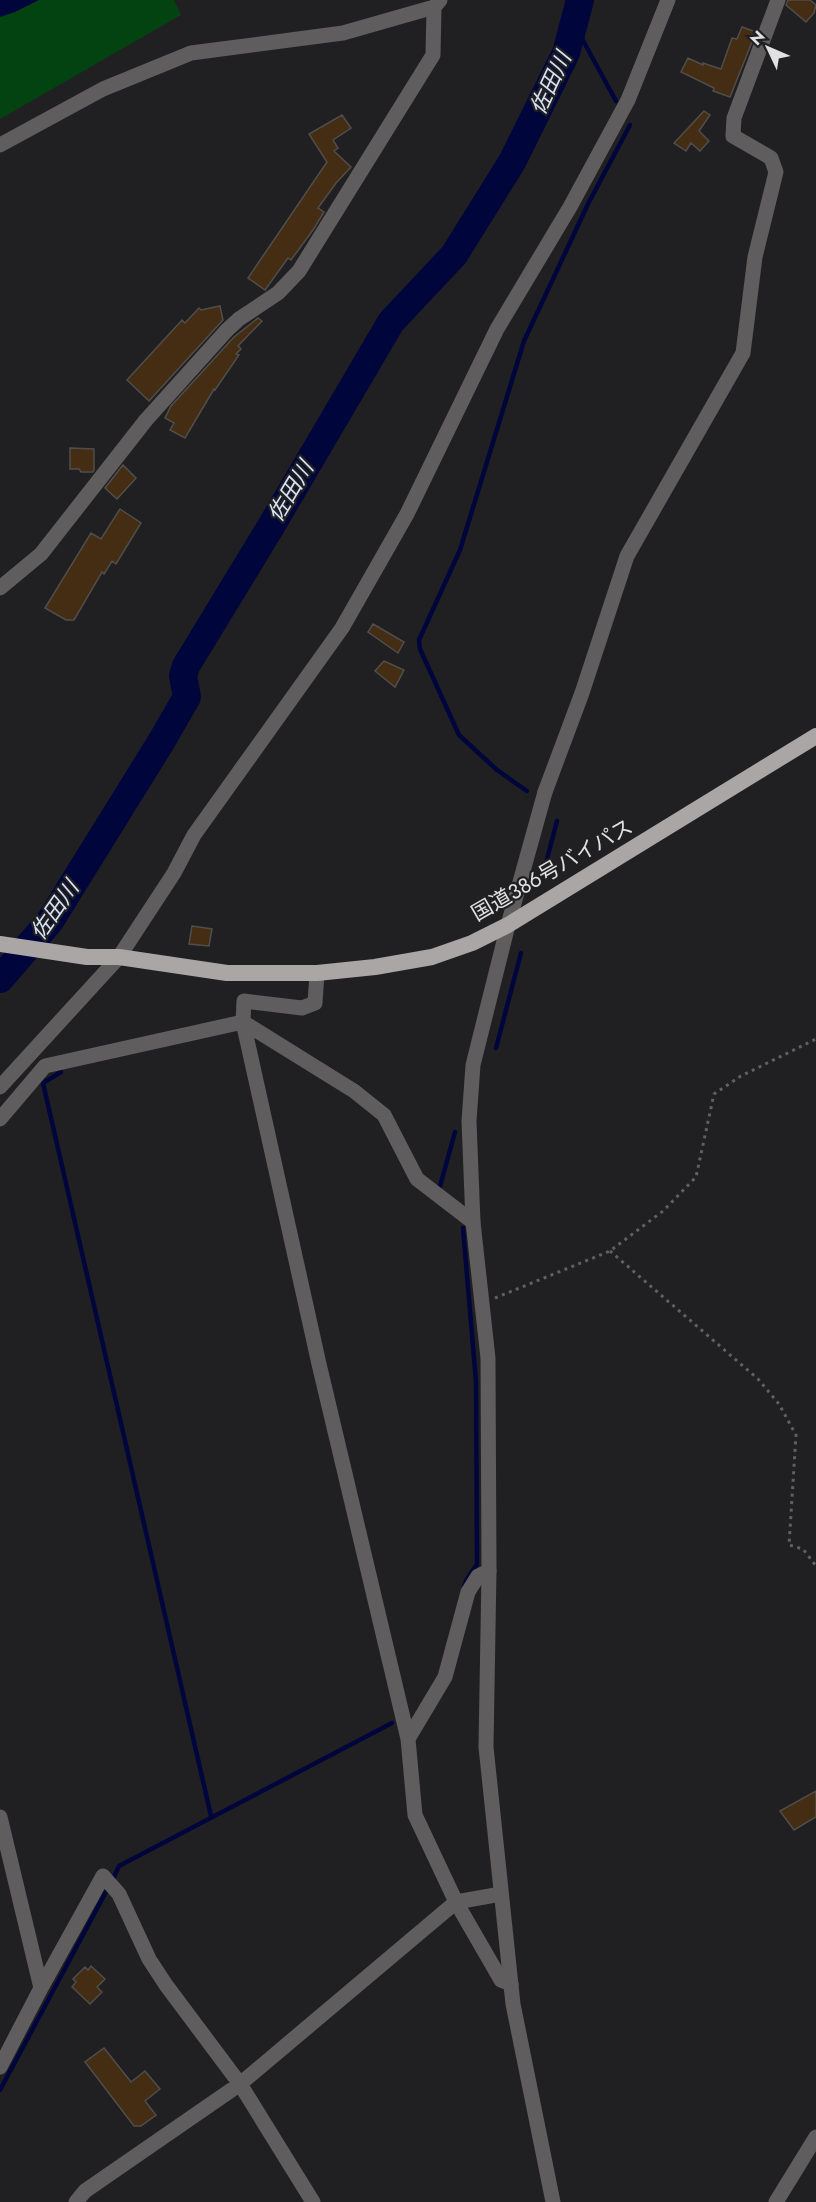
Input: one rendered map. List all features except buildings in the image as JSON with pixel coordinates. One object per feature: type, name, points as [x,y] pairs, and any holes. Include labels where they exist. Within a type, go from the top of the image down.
[{"type":"highway","name":"国道386号バイパス","points":[[0,944],[87,957],[119,957],[227,973],[317,973],[375,968],[432,957],[472,943],[508,925],[816,736]]},
{"type":"street","points":[[0,1087],[119,957],[174,873],[194,835],[342,628],[395,535],[497,329],[570,207],[628,100],[668,0]]},
{"type":"street","points":[[551,2201],[513,2004],[486,1747],[489,1571],[488,1358],[473,1222],[469,1121],[473,1065],[508,925],[545,792],[582,693],[627,556],[742,353],[755,257],[776,172],[771,158],[733,136],[734,118],[778,0]]},
{"type":"street","points":[[0,145],[103,89],[190,53],[343,33],[437,3],[433,55],[299,270],[278,293],[226,330],[146,420],[41,554],[0,588]]},
{"type":"street","points":[[317,973],[315,1003],[302,1008],[244,1001],[243,1022],[319,1364],[408,1739],[415,1815],[456,1902],[501,1980],[511,1984]]},
{"type":"street","points":[[0,1119],[45,1066],[243,1022],[354,1091],[384,1115],[417,1179],[473,1222]]},
{"type":"street","points":[[408,1739],[445,1677],[468,1592],[478,1576],[489,1571]]},
{"type":"street","points":[[0,1817],[41,1988]]},
{"type":"street","points":[[0,2067],[6,2046],[103,1876],[117,1892],[149,1959],[240,2084],[313,2202]]},
{"type":"street","points":[[76,2202],[85,2191],[240,2084],[456,1902],[501,1894]]},
{"type":"street","points":[[776,2202],[816,2137]]},
{"type":"path","points":[[482,1304],[610,1251],[663,1211],[696,1177],[714,1094],[741,1076],[816,1039]]},
{"type":"path","points":[[610,1251],[758,1379],[779,1404],[796,1436],[789,1545],[803,1550],[816,1566]]},
{"type":"green space","points":[[0,0],[174,0],[181,15],[0,119]]},
{"type":"shaded area","points":[[0,0],[39,0],[0,17]]},
{"type":"waterway","name":"佐田川","points":[[0,979],[50,921],[161,742],[187,697],[183,676],[186,666],[391,322],[454,255],[512,162],[566,53],[580,0]]},
{"type":"waterway","points":[[574,24],[616,101]]},
{"type":"waterway","points":[[527,791],[497,770],[459,735],[420,649],[419,640],[460,550],[524,341],[588,204],[630,125]]},
{"type":"waterway","points":[[547,859],[557,821]]},
{"type":"waterway","points":[[496,1048],[521,953]]},
{"type":"waterway","points":[[61,1072],[43,1083],[211,1816]]},
{"type":"waterway","points":[[439,1190],[455,1132]]},
{"type":"waterway","points":[[463,1228],[476,1382],[477,1564],[464,1587]]},
{"type":"waterway","points":[[112,1881],[119,1866],[392,1723]]},
{"type":"waterway","points":[[0,2090],[108,1888]]}]
